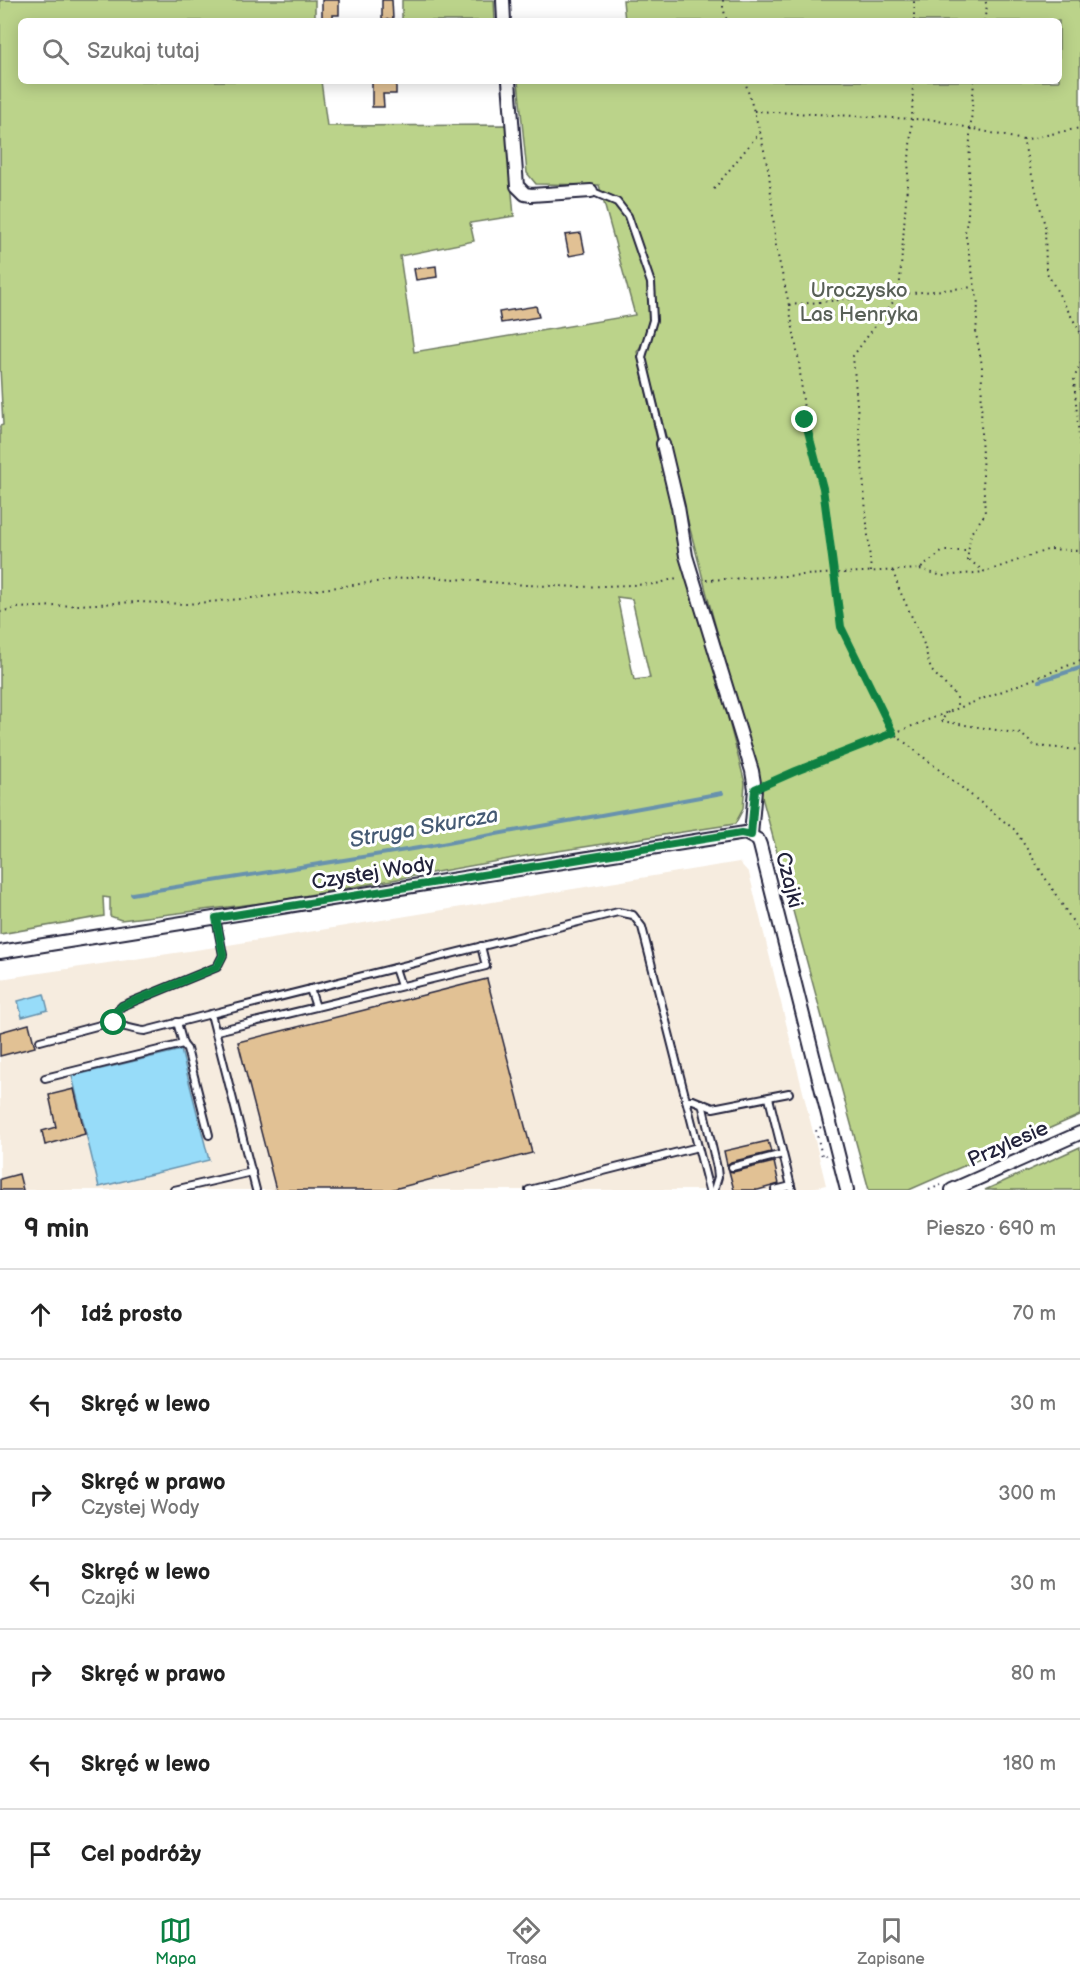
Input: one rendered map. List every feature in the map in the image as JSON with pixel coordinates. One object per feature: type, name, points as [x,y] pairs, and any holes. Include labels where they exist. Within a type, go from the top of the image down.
[{"type":"street","points":[[503,0],[504,18]]},
{"type":"street","points":[[509,84],[517,186],[525,194],[531,195],[591,190]]},
{"type":"street","name":"Czajki","points":[[663,444],[692,577],[733,704],[755,789],[751,835],[758,840],[760,845],[847,1190]]},
{"type":"street","name":"Czystej Wody","points":[[0,952],[741,833],[751,835]]},
{"type":"street","name":"Przylesie","points":[[952,1190],[1080,1133]]},
{"type":"lane","points":[[591,190],[616,202],[627,216],[651,283],[653,320],[642,357],[663,444]]},
{"type":"lane","points":[[40,1041],[104,1024],[114,1023],[145,1030],[618,912],[633,915],[642,927],[709,1190]]},
{"type":"lane","points":[[114,1023],[118,1010],[122,1006],[217,967],[223,955],[216,918]]},
{"type":"lane","points":[[217,1031],[486,966],[481,946]]},
{"type":"lane","points":[[395,968],[401,986]]},
{"type":"lane","points":[[310,989],[316,1007]]},
{"type":"lane","points":[[211,1014],[256,1190]]},
{"type":"lane","points":[[177,1022],[183,1044],[187,1049],[209,1136]]},
{"type":"lane","points":[[45,1078],[183,1044]]},
{"type":"lane","points":[[686,1100],[693,1100],[713,1108],[789,1093]]},
{"type":"lane","points":[[769,1098],[791,1188],[775,1190]]},
{"type":"lane","points":[[702,1103],[717,1168],[718,1177],[714,1190]]},
{"type":"lane","points":[[529,1190],[698,1147]]},
{"type":"lane","points":[[732,1167],[783,1154]]},
{"type":"lane","points":[[174,1190],[252,1172]]},
{"type":"path","points":[[723,0],[726,18]]},
{"type":"path","points":[[914,0],[914,18]]},
{"type":"path","points":[[985,18],[987,0]]},
{"type":"path","points":[[746,84],[769,173],[776,247],[799,362],[805,420],[823,488],[836,574],[841,627],[893,733],[1015,830],[1080,933]]},
{"type":"path","points":[[871,572],[853,356],[899,294],[913,84]]},
{"type":"path","points":[[967,561],[971,533],[985,514],[981,436],[982,365],[976,334],[978,304],[965,232],[968,216],[974,84]]},
{"type":"path","points":[[754,111],[934,120],[1023,140],[1080,128]]},
{"type":"path","points":[[714,189],[760,132]]},
{"type":"path","points":[[1023,140],[1045,226],[1046,271],[1080,332]]},
{"type":"path","points":[[789,305],[975,287]]},
{"type":"path","points":[[1080,362],[1074,380],[1080,448]]},
{"type":"path","points":[[0,612],[16,608],[137,602],[187,604],[274,596],[420,576],[580,587],[656,584],[692,577],[836,574],[920,569],[942,576],[985,572],[1050,549],[1080,551]]},
{"type":"path","points":[[920,569],[943,551],[969,551]]},
{"type":"path","points":[[969,551],[969,561],[985,572]]},
{"type":"path","points":[[893,571],[923,641],[931,670],[957,697],[957,709]]},
{"type":"path","points":[[755,789],[1080,661]]},
{"type":"path","points":[[949,712],[941,721],[1021,734],[1035,746],[1080,750]]},
{"type":"shaded area","points":[[739,862],[749,873],[826,1185],[812,1188],[815,1190],[0,1190],[0,979],[222,946]]},
{"type":"green space","name":"Uroczysko Las Henryka","points":[[0,0],[315,0],[315,18],[18,18],[18,84],[321,84],[327,126],[506,125],[514,216],[470,223],[474,241],[400,256],[414,352],[635,315],[599,185],[536,184],[527,173],[518,84],[1062,84],[1062,18],[625,18],[623,0],[1080,0],[1080,1115],[909,1190],[869,1190],[710,606],[642,344],[637,352],[675,517],[678,551],[716,672],[745,783],[743,809],[735,824],[525,856],[270,902],[121,920],[110,916],[110,898],[103,897],[104,916],[0,934],[0,426],[3,425],[0,368]],"holes":[[[617,597],[632,599],[650,678],[634,680]]]},
{"type":"green space","points":[[402,0],[494,0],[495,18],[402,18]]},
{"type":"green space","points":[[1080,1147],[1080,1190],[985,1190]]},
{"type":"water","points":[[44,994],[48,1010],[22,1017],[18,1001]]},
{"type":"water","points":[[181,1050],[209,1160],[99,1187],[72,1076]]},
{"type":"building","points":[[322,0],[339,0],[339,15],[333,15],[333,18],[322,18]]},
{"type":"building","points":[[382,0],[392,0],[393,18],[382,18]]},
{"type":"building","points":[[372,84],[396,84],[396,94],[383,94],[384,107],[372,107]]},
{"type":"building","points":[[581,233],[585,253],[569,256],[565,235]]},
{"type":"building","points":[[436,266],[437,277],[416,280],[414,269]]},
{"type":"building","points":[[536,306],[539,317],[501,323],[499,312]]},
{"type":"building","points":[[487,979],[532,1153],[390,1190],[276,1190],[238,1042]]},
{"type":"building","points":[[29,1024],[35,1047],[0,1056],[0,1032]]},
{"type":"building","points":[[74,1089],[85,1134],[45,1145],[42,1131],[56,1127],[49,1095]]},
{"type":"building","points":[[768,1141],[771,1152],[727,1165],[724,1151]]},
{"type":"building","points":[[774,1162],[779,1184],[758,1190],[734,1190],[729,1171]]},
{"type":"building","points":[[19,1174],[23,1190],[0,1190],[0,1179]]},
{"type":"waterway","name":"Struga Skurcza","points":[[1039,681],[1080,668]]},
{"type":"waterway","name":"Struga Skurcza","points":[[132,894],[431,846],[722,793]]},
{"type":"route","points":[[114,1023],[118,1010],[122,1006],[217,967],[223,955],[216,918],[741,833],[751,835],[755,789],[893,733],[841,627],[836,574],[823,488],[805,420]]}]
